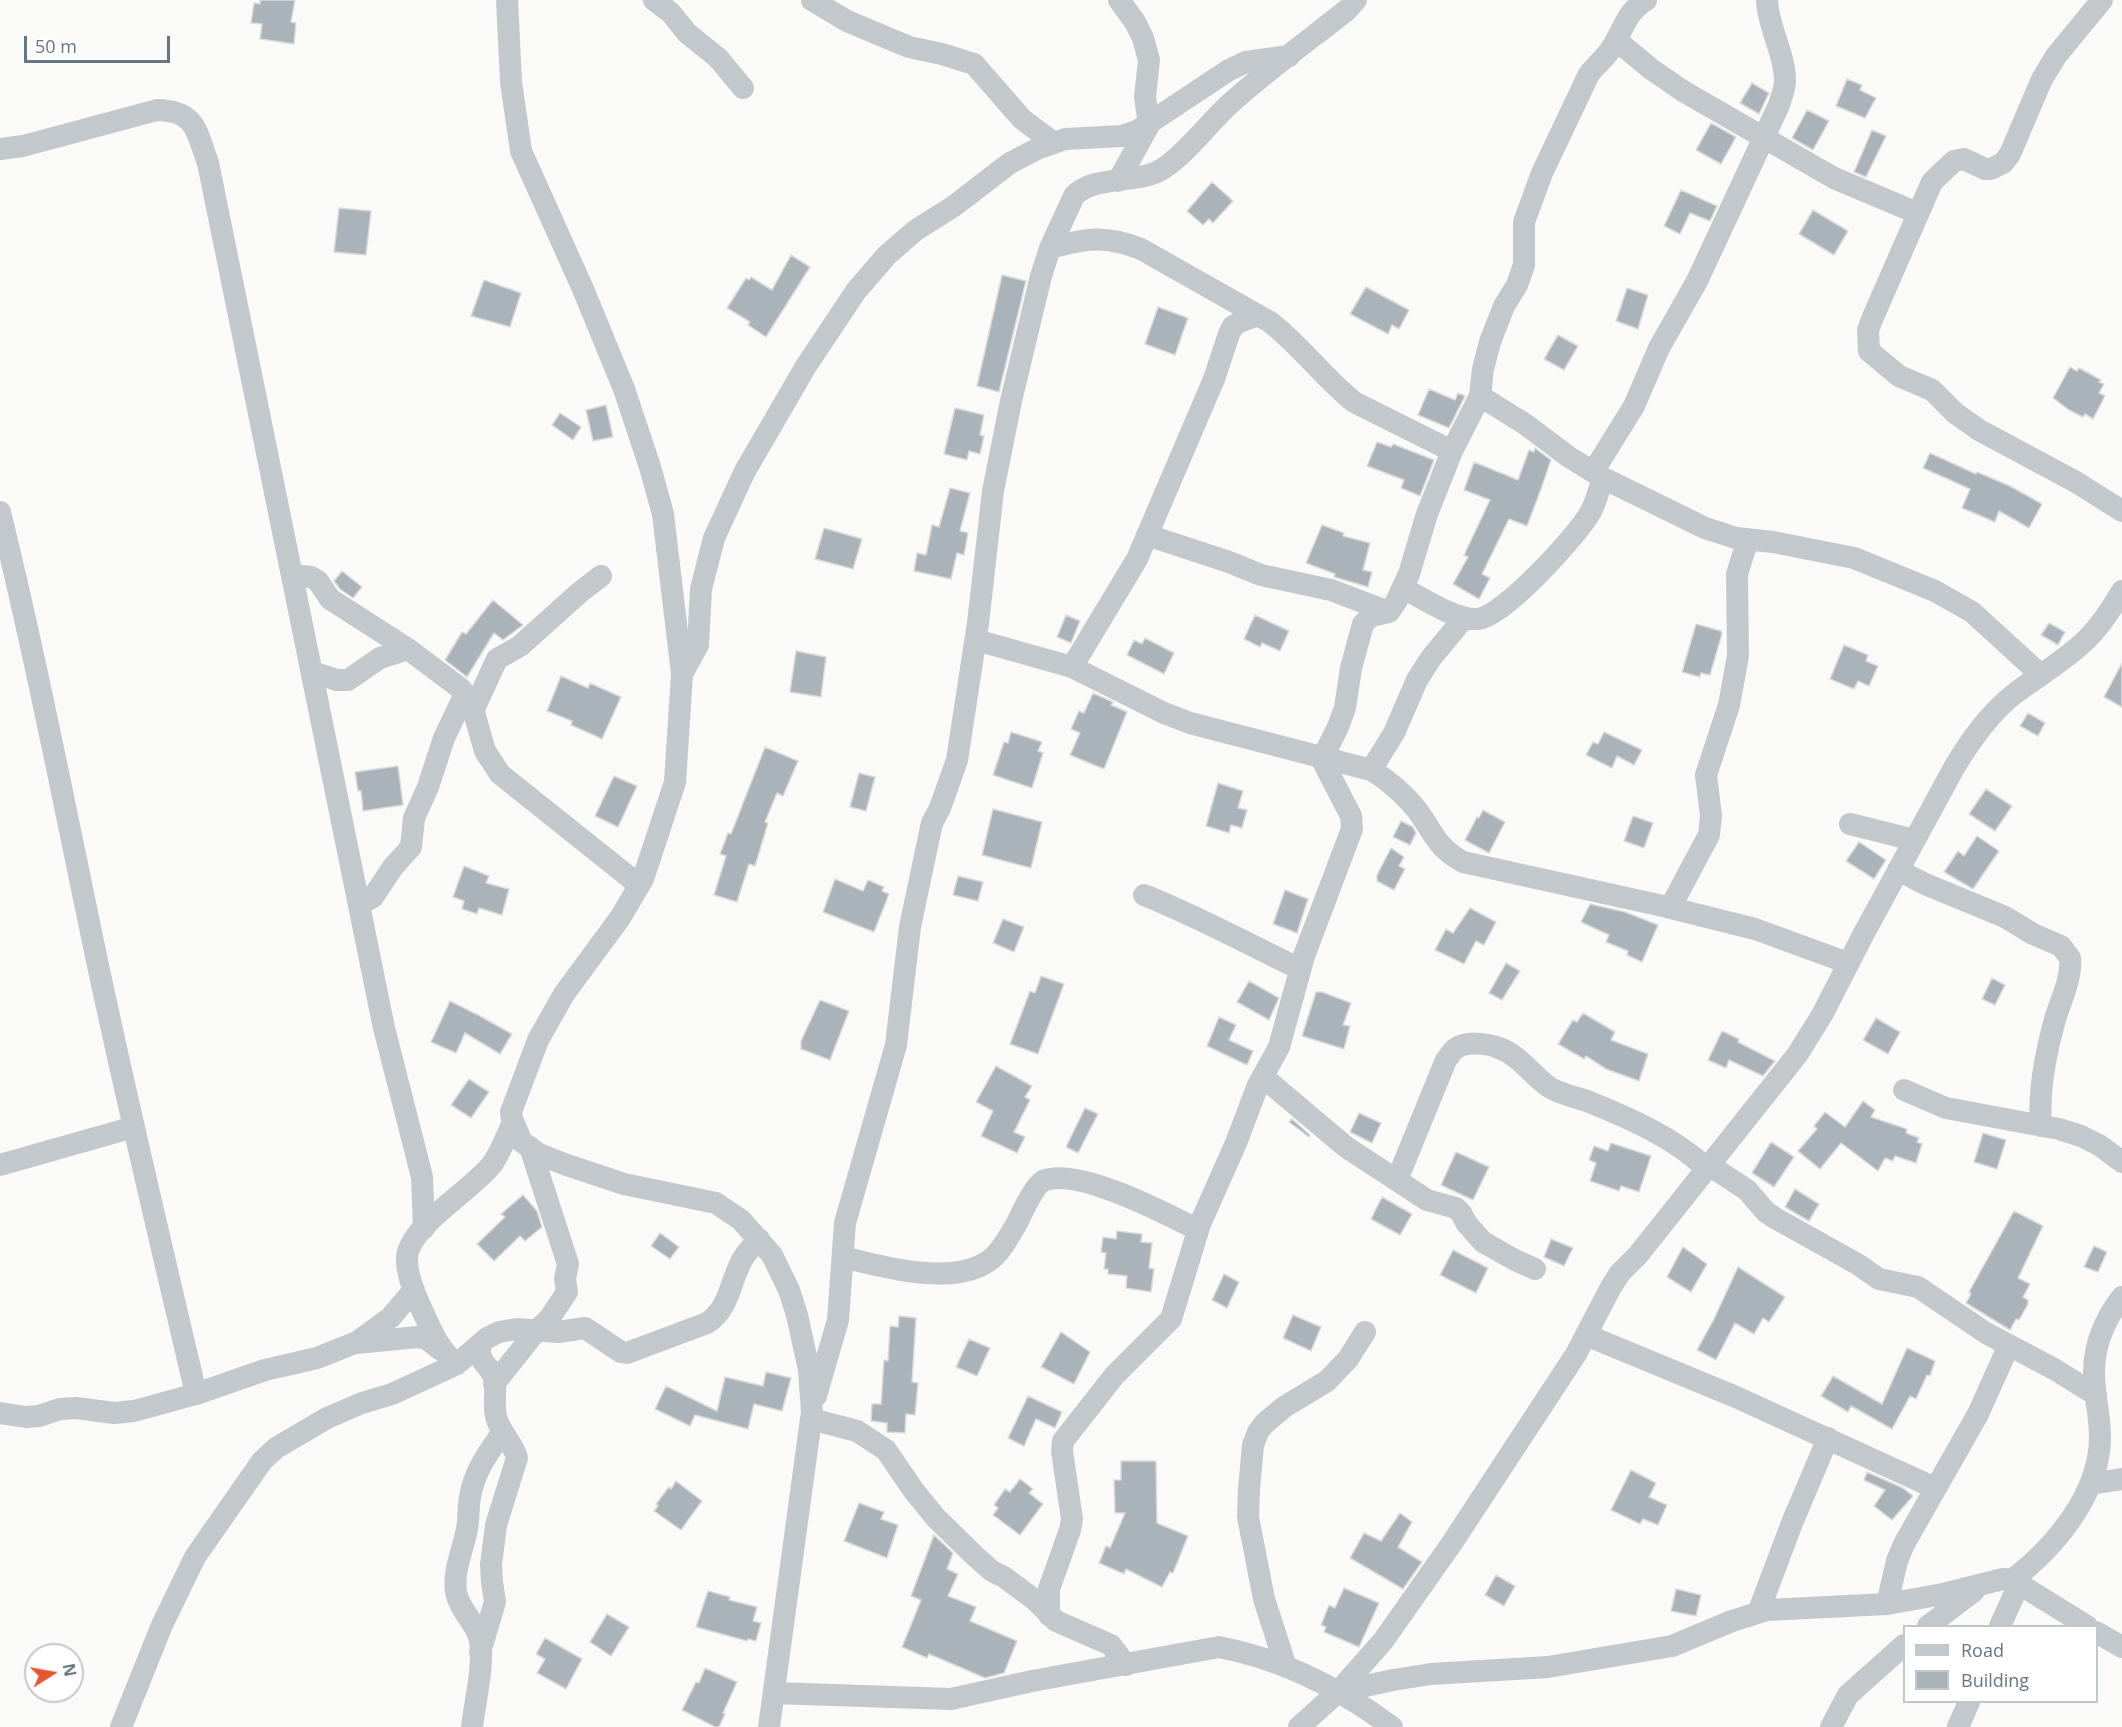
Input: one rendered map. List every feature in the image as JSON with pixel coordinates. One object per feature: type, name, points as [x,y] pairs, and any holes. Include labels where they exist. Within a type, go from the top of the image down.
[{"type":"street","points":[[507,0],[511,82],[521,151],[583,289],[624,389],[650,467],[663,514],[681,674],[675,782],[655,847],[639,885],[620,918],[564,994],[538,1040],[511,1112],[513,1122],[522,1142],[539,1154],[624,1184],[716,1203],[741,1220],[772,1255],[789,1290],[809,1370],[811,1415]]},
{"type":"street","points":[[654,0],[671,12],[687,33],[718,58],[743,88]]},
{"type":"street","points":[[812,0],[846,11],[909,47],[951,56],[974,64],[1022,119],[1054,143]]},
{"type":"street","points":[[1118,181],[1149,125],[1145,97],[1149,60],[1143,38],[1135,22],[1119,0]]},
{"type":"street","points":[[769,1727],[811,1415],[838,1320],[845,1223],[896,1045],[910,927],[930,832],[957,760],[976,640],[994,484],[1013,390],[1050,248],[1079,190],[1147,176],[1165,168],[1233,102],[1347,10],[1356,0]]},
{"type":"street","points":[[1321,757],[1338,727],[1345,708],[1350,668],[1363,624],[1371,616],[1389,612],[1403,588],[1427,514],[1452,451],[1480,396],[1483,369],[1494,331],[1504,306],[1517,285],[1524,265],[1524,222],[1542,172],[1589,74],[1609,51],[1634,7],[1646,0]]},
{"type":"street","points":[[1403,588],[1464,618],[1477,619],[1492,614],[1562,551],[1590,512],[1598,475],[1634,406],[1659,348],[1697,281],[1779,105],[1785,83],[1782,59],[1771,24],[1767,0]]},
{"type":"street","points":[[2102,0],[2056,56],[2042,79],[2010,154],[2003,163],[1991,169],[1985,169],[1964,159],[1954,161],[1932,182],[1868,330],[1869,351],[1899,376],[1932,390],[1955,413],[1979,430],[2076,482],[2122,511]]},
{"type":"street","points":[[1616,40],[1675,86],[1834,178],[1917,213]]},
{"type":"street","points":[[681,674],[698,645],[701,589],[714,538],[740,481],[806,366],[856,291],[887,255],[916,230],[954,206],[1010,163],[1065,139],[1122,136],[1149,125],[1229,70],[1246,62],[1289,56]]},
{"type":"street","points":[[0,149],[23,146],[157,110],[179,113],[192,123],[208,162],[384,1028],[422,1177],[424,1228]]},
{"type":"street","points":[[1050,248],[1093,238],[1131,245],[1258,315],[1284,333],[1354,402],[1452,451]]},
{"type":"street","points":[[1072,667],[1137,559],[1214,379],[1233,326],[1258,315]]},
{"type":"street","points":[[1480,396],[1598,475],[1705,528],[1736,538],[1801,547],[1854,558],[1935,591],[1972,612],[2041,675]]},
{"type":"street","points":[[0,512],[11,602],[196,1394]]},
{"type":"street","points":[[1147,535],[1261,575],[1331,590],[1389,612]]},
{"type":"street","points":[[1670,908],[1709,835],[1711,816],[1706,775],[1729,705],[1738,656],[1737,573],[1748,539]]},
{"type":"street","points":[[292,575],[311,577],[318,581],[330,599],[439,671],[469,701],[485,751],[500,774],[639,885]]},
{"type":"street","points":[[360,904],[373,897],[393,867],[411,847],[414,818],[428,787],[444,738],[496,659],[520,646],[601,576]]},
{"type":"street","points":[[1299,1727],[1338,1692],[1383,1641],[1452,1543],[1576,1354],[1620,1273],[1638,1255],[1797,1055],[1822,1015],[1954,766],[1970,742],[1989,717],[2012,695],[2085,641],[2111,609],[2122,591]]},
{"type":"street","points":[[1371,770],[1394,733],[1417,680],[1431,658],[1464,618]]},
{"type":"street","points":[[976,640],[1072,667],[1164,713],[1190,723],[1371,770],[1385,778],[1417,809],[1440,846],[1448,854],[1463,862],[1755,929],[1848,963]]},
{"type":"street","points":[[312,672],[337,680],[348,680],[380,658],[408,649]]},
{"type":"street","points":[[1049,1615],[1049,1588],[1072,1520],[1062,1451],[1063,1442],[1114,1376],[1171,1319],[1198,1230],[1263,1077],[1279,1047],[1300,969],[1352,829],[1348,809],[1321,757]]},
{"type":"street","points":[[1850,824],[1914,840]]},
{"type":"street","points":[[1899,870],[1925,884],[2005,917],[2033,934],[2061,946],[2070,958],[2069,975],[2047,1052],[2041,1126]]},
{"type":"street","points":[[1143,895],[1184,910],[1208,925],[1300,969]]},
{"type":"street","points":[[1396,1180],[1446,1060],[1454,1050],[1463,1045],[1481,1044],[1498,1047],[1511,1054],[1550,1088],[1588,1102],[1674,1143],[1747,1190],[1766,1212],[1775,1218],[1879,1279],[1918,1287],[1986,1333],[2054,1369],[2096,1395]]},
{"type":"street","points":[[1263,1077],[1346,1147],[1427,1200],[1456,1208],[1483,1242],[1535,1269]]},
{"type":"street","points":[[1904,1090],[1946,1108],[2041,1126],[2080,1136],[2099,1145],[2122,1162]]},
{"type":"street","points":[[449,1357],[414,1290],[407,1254],[412,1243],[424,1228],[494,1162],[513,1122]]},
{"type":"street","points":[[0,1165],[134,1127]]},
{"type":"street","points":[[494,1384],[537,1330],[549,1319],[566,1295],[567,1289],[565,1279],[568,1264],[530,1147]]},
{"type":"street","points":[[843,1257],[890,1268],[933,1272],[953,1273],[974,1269],[990,1261],[996,1255],[1014,1229],[1038,1185],[1046,1180],[1065,1177],[1115,1192],[1159,1209],[1198,1230]]},
{"type":"street","points":[[121,1727],[162,1625],[195,1557],[261,1461],[276,1448],[309,1427],[362,1403],[392,1394],[449,1357],[480,1345],[492,1335],[508,1329],[558,1332],[585,1328],[621,1352],[627,1353],[707,1323],[724,1307],[741,1261],[759,1239]]},
{"type":"street","points":[[0,1413],[26,1417],[39,1416],[60,1409],[76,1408],[114,1413],[196,1394],[266,1370],[317,1358],[355,1343],[392,1317],[414,1290]]},
{"type":"street","points":[[2000,1625],[2016,1582],[2055,1542],[2067,1526],[2090,1484],[2100,1439],[2094,1374],[2096,1351],[2105,1324],[2122,1297]]},
{"type":"street","points":[[1287,1667],[1264,1599],[1248,1516],[1253,1445],[1264,1424],[1284,1407],[1327,1381],[1348,1359],[1365,1332]]},
{"type":"street","points":[[1586,1335],[1828,1438],[1935,1488]]},
{"type":"street","points":[[355,1343],[418,1337],[427,1339],[449,1357]]},
{"type":"street","points":[[480,1345],[480,1359],[493,1376],[495,1414],[502,1433],[514,1449],[517,1458],[496,1525],[491,1565],[495,1602],[480,1652]]},
{"type":"street","points":[[1887,1604],[1897,1561],[1904,1544],[1978,1414],[2009,1345]]},
{"type":"street","points":[[811,1415],[857,1431],[886,1450],[936,1518],[992,1571],[1022,1590],[1049,1615],[1065,1626],[1111,1645],[1126,1665]]},
{"type":"street","points":[[472,1727],[480,1652],[479,1636],[462,1608],[456,1591],[457,1566],[467,1529],[470,1496],[477,1472],[502,1433]]},
{"type":"street","points":[[1758,1613],[1792,1523],[1828,1438]]},
{"type":"street","points":[[2090,1484],[2122,1479]]},
{"type":"street","points":[[1338,1692],[1412,1677],[1548,1668],[1672,1646],[1767,1610],[1887,1604],[1980,1586],[2003,1579],[2016,1582],[2085,1625]]},
{"type":"street","points":[[1929,1625],[1980,1586]]},
{"type":"street","points":[[2098,1633],[2122,1647]]},
{"type":"street","points":[[774,1693],[951,1699],[1032,1681],[1219,1647],[1287,1667],[1363,1705],[1392,1727]]},
{"type":"street","points":[[1831,1727],[1848,1695],[1903,1647]]},
{"type":"street","points":[[1958,1727],[1968,1703]]},
{"type":"building","points":[[260,0],[295,0],[291,22],[296,23],[294,44],[260,39],[262,24],[251,23],[254,3],[260,4]]},
{"type":"building","points":[[1847,79],[1862,85],[1860,90],[1876,98],[1865,118],[1836,106]]},
{"type":"building","points":[[1752,83],[1769,93],[1759,114],[1740,103]]},
{"type":"building","points":[[1807,110],[1829,121],[1813,150],[1792,138]]},
{"type":"building","points":[[1711,123],[1736,137],[1721,164],[1696,150]]},
{"type":"building","points":[[1872,130],[1886,136],[1866,177],[1854,172]]},
{"type":"building","points":[[1212,182],[1233,201],[1213,223],[1209,219],[1203,225],[1187,211]]},
{"type":"building","points":[[1681,190],[1717,206],[1710,221],[1690,213],[1680,234],[1664,226]]},
{"type":"building","points":[[339,208],[371,211],[366,255],[334,252]]},
{"type":"building","points":[[1813,210],[1848,231],[1834,255],[1799,234]]},
{"type":"building","points":[[791,255],[810,267],[766,337],[748,325],[750,322],[727,308],[746,278],[749,280],[751,277],[772,290]]},
{"type":"building","points":[[1002,275],[1026,281],[999,392],[977,386]]},
{"type":"building","points":[[484,280],[521,293],[510,327],[471,316]]},
{"type":"building","points":[[1366,287],[1409,310],[1399,329],[1392,325],[1388,334],[1350,314]]},
{"type":"building","points":[[1627,288],[1648,295],[1638,329],[1616,321]]},
{"type":"building","points":[[1158,307],[1188,318],[1175,355],[1145,344]]},
{"type":"building","points":[[1558,335],[1578,346],[1564,370],[1544,359]]},
{"type":"building","points":[[2070,367],[2077,371],[2079,368],[2104,384],[2099,393],[2105,396],[2093,419],[2085,414],[2083,417],[2069,410],[2053,398]]},
{"type":"building","points":[[1429,389],[1455,400],[1458,393],[1465,396],[1449,428],[1418,415]]},
{"type":"building","points":[[606,405],[613,437],[593,441],[586,410]]},
{"type":"building","points":[[955,408],[984,415],[980,435],[984,436],[980,454],[969,451],[967,460],[944,454]]},
{"type":"building","points":[[560,413],[581,427],[573,440],[552,425]]},
{"type":"building","points":[[1377,442],[1391,447],[1393,444],[1434,460],[1420,496],[1401,488],[1404,480],[1367,466]]},
{"type":"building","points":[[1535,448],[1551,460],[1541,489],[1527,526],[1509,519],[1482,574],[1490,578],[1479,599],[1453,584],[1468,557],[1464,555],[1490,500],[1464,490],[1474,462],[1518,480],[1529,450],[1534,452]]},
{"type":"building","points":[[1930,453],[1976,474],[1977,472],[2010,486],[2042,504],[2029,528],[1999,511],[1995,522],[1962,508],[1970,489],[1923,468]]},
{"type":"building","points":[[950,488],[970,493],[960,531],[968,533],[964,555],[957,553],[951,579],[914,571],[917,553],[926,555],[932,525],[939,527]]},
{"type":"building","points":[[1322,525],[1344,533],[1343,536],[1370,543],[1363,570],[1372,572],[1368,587],[1334,577],[1335,574],[1306,563]]},
{"type":"building","points":[[824,528],[862,539],[853,569],[815,559]]},
{"type":"building","points":[[342,571],[362,587],[353,598],[340,589],[334,581]]},
{"type":"building","points":[[493,600],[523,625],[503,640],[494,633],[467,677],[445,660],[462,632],[466,634]]},
{"type":"building","points":[[1066,615],[1080,621],[1071,643],[1057,637]]},
{"type":"building","points":[[1255,615],[1289,631],[1280,651],[1262,643],[1260,647],[1244,639]]},
{"type":"building","points":[[2049,623],[2065,632],[2058,645],[2041,635]]},
{"type":"building","points":[[1696,624],[1721,631],[1722,634],[1710,675],[1701,673],[1700,677],[1682,672]]},
{"type":"building","points":[[1145,638],[1174,653],[1164,674],[1127,655],[1134,640],[1142,644]]},
{"type":"building","points":[[1844,645],[1868,655],[1866,661],[1878,666],[1869,686],[1858,681],[1854,689],[1830,679]]},
{"type":"building","points":[[796,651],[826,657],[821,697],[790,692]]},
{"type":"building","points":[[2122,663],[2122,707],[2104,697]]},
{"type":"building","points":[[561,676],[588,688],[590,683],[621,697],[602,739],[571,725],[572,721],[547,711]]},
{"type":"building","points":[[1093,693],[1113,702],[1111,705],[1127,712],[1104,769],[1070,755],[1080,733],[1071,729],[1079,711],[1084,713]]},
{"type":"building","points":[[2028,713],[2045,723],[2038,736],[2020,726]]},
{"type":"building","points":[[1011,732],[1042,742],[1038,751],[1043,753],[1032,788],[993,775],[1004,742],[1008,743]]},
{"type":"building","points":[[1604,732],[1642,750],[1634,765],[1617,756],[1612,768],[1586,755],[1593,742],[1598,744]]},
{"type":"building","points":[[765,747],[798,761],[783,796],[777,793],[765,822],[768,823],[755,866],[749,864],[737,902],[714,895],[726,856],[720,854],[728,833],[731,834]]},
{"type":"building","points":[[398,766],[403,805],[363,811],[361,791],[358,791],[355,772]]},
{"type":"building","points":[[859,773],[875,777],[866,811],[850,807]]},
{"type":"building","points":[[614,776],[637,786],[618,827],[595,816]]},
{"type":"building","points":[[1218,783],[1243,791],[1238,808],[1247,810],[1242,828],[1231,825],[1229,833],[1206,826]]},
{"type":"building","points":[[1986,789],[2012,806],[1995,831],[1969,814]]},
{"type":"building","points":[[993,809],[1042,822],[1031,868],[982,855]]},
{"type":"building","points":[[1483,810],[1505,822],[1489,853],[1465,840]]},
{"type":"building","points":[[1633,816],[1653,823],[1644,848],[1624,841]]},
{"type":"building","points":[[1401,821],[1413,827],[1416,833],[1410,845],[1393,837]]},
{"type":"building","points":[[1977,836],[1999,851],[1973,889],[1944,872],[1958,851],[1964,856]]},
{"type":"building","points":[[1859,842],[1886,860],[1874,879],[1846,861]]},
{"type":"building","points":[[1391,848],[1404,857],[1399,866],[1405,869],[1394,890],[1377,881],[1377,875]]},
{"type":"building","points":[[464,866],[489,876],[486,883],[509,889],[502,915],[479,908],[477,914],[462,909],[464,901],[453,897]]},
{"type":"building","points":[[958,876],[983,882],[978,901],[953,895]]},
{"type":"building","points":[[835,879],[863,891],[868,880],[884,887],[882,891],[889,894],[874,932],[823,912]]},
{"type":"building","points":[[1285,890],[1308,899],[1297,933],[1273,924]]},
{"type":"building","points":[[1590,904],[1625,912],[1658,925],[1642,962],[1627,955],[1628,951],[1606,942],[1609,935],[1581,922]]},
{"type":"building","points":[[1470,908],[1496,922],[1484,945],[1476,941],[1464,964],[1435,950],[1446,929],[1453,933]]},
{"type":"building","points":[[1003,919],[1024,927],[1014,952],[993,943]]},
{"type":"building","points":[[1506,963],[1520,971],[1502,1000],[1489,993]]},
{"type":"building","points":[[1041,976],[1064,984],[1038,1054],[1010,1044],[1030,991],[1035,993]]},
{"type":"building","points":[[1992,978],[2005,985],[1995,1005],[1982,999]]},
{"type":"building","points":[[1249,981],[1279,998],[1269,1020],[1237,1002]]},
{"type":"building","points":[[1316,992],[1351,1003],[1343,1025],[1350,1026],[1344,1049],[1302,1036]]},
{"type":"building","points":[[820,1000],[849,1011],[830,1060],[801,1049],[801,1041]]},
{"type":"building","points":[[450,1001],[512,1034],[500,1054],[465,1033],[456,1053],[431,1042]]},
{"type":"building","points":[[1583,1013],[1615,1032],[1611,1040],[1648,1054],[1639,1081],[1606,1069],[1586,1056],[1584,1059],[1558,1044],[1573,1020],[1577,1022]]},
{"type":"building","points":[[1219,1017],[1236,1025],[1229,1040],[1253,1051],[1247,1065],[1207,1046]]},
{"type":"building","points":[[1876,1018],[1900,1032],[1888,1054],[1863,1040]]},
{"type":"building","points":[[1722,1031],[1775,1061],[1763,1076],[1729,1060],[1726,1068],[1708,1060]]},
{"type":"building","points":[[996,1066],[1032,1086],[1025,1097],[1030,1100],[1014,1132],[1025,1137],[1017,1153],[981,1136],[993,1111],[976,1102]]},
{"type":"building","points":[[469,1079],[489,1092],[471,1118],[451,1105]]},
{"type":"building","points":[[1863,1101],[1875,1110],[1871,1117],[1907,1129],[1906,1133],[1919,1138],[1917,1142],[1922,1144],[1916,1163],[1895,1156],[1893,1161],[1885,1158],[1878,1171],[1841,1143],[1820,1169],[1798,1151],[1817,1129],[1814,1126],[1825,1112],[1845,1127]]},
{"type":"building","points":[[1085,1108],[1098,1114],[1078,1153],[1066,1147]]},
{"type":"building","points":[[1359,1113],[1381,1123],[1372,1143],[1350,1132]]},
{"type":"building","points":[[1292,1119],[1310,1135],[1309,1137],[1289,1122]]},
{"type":"building","points":[[1983,1133],[2006,1140],[1997,1169],[1974,1162]]},
{"type":"building","points":[[1771,1142],[1794,1157],[1774,1187],[1752,1173]]},
{"type":"building","points":[[1611,1143],[1651,1156],[1639,1192],[1621,1186],[1619,1191],[1590,1181],[1596,1163],[1589,1160],[1594,1146],[1608,1151]]},
{"type":"building","points":[[1456,1152],[1489,1167],[1473,1200],[1441,1185]]},
{"type":"building","points":[[1795,1189],[1819,1204],[1809,1221],[1785,1207]]},
{"type":"building","points":[[523,1195],[537,1211],[542,1227],[525,1241],[520,1236],[494,1261],[477,1244],[505,1217],[501,1214]]},
{"type":"building","points":[[1382,1197],[1412,1214],[1400,1235],[1371,1219]]},
{"type":"building","points":[[2014,1211],[2043,1226],[2018,1278],[2030,1284],[2023,1297],[2028,1300],[2028,1304],[2010,1330],[1966,1303],[1971,1294],[1969,1292]]},
{"type":"building","points":[[1117,1231],[1142,1234],[1141,1242],[1152,1243],[1149,1268],[1154,1269],[1151,1292],[1126,1288],[1127,1276],[1108,1274],[1108,1269],[1104,1269],[1106,1253],[1101,1252],[1103,1237],[1116,1239]]},
{"type":"building","points":[[660,1233],[679,1247],[670,1259],[651,1246]]},
{"type":"building","points":[[1551,1239],[1573,1248],[1564,1266],[1544,1257]]},
{"type":"building","points":[[2094,1246],[2107,1252],[2098,1272],[2084,1267]]},
{"type":"building","points":[[1683,1247],[1707,1264],[1691,1292],[1667,1277]]},
{"type":"building","points":[[1453,1250],[1488,1268],[1476,1293],[1440,1275]]},
{"type":"building","points":[[1738,1267],[1785,1297],[1769,1322],[1763,1318],[1754,1334],[1735,1323],[1716,1360],[1697,1350]]},
{"type":"building","points":[[1224,1274],[1239,1282],[1227,1308],[1212,1300]]},
{"type":"building","points":[[1293,1315],[1321,1327],[1311,1351],[1283,1338]]},
{"type":"building","points":[[899,1316],[916,1318],[912,1382],[918,1383],[915,1415],[906,1414],[905,1433],[887,1432],[887,1423],[871,1421],[872,1404],[881,1404],[884,1360],[888,1361],[890,1326],[898,1327]]},
{"type":"building","points":[[1061,1332],[1090,1352],[1074,1384],[1041,1367]]},
{"type":"building","points":[[969,1339],[990,1348],[977,1376],[956,1367]]},
{"type":"building","points":[[1907,1348],[1935,1361],[1930,1376],[1927,1375],[1916,1399],[1910,1396],[1892,1429],[1851,1406],[1848,1412],[1821,1396],[1833,1376],[1882,1404]]},
{"type":"building","points":[[766,1372],[791,1378],[782,1411],[754,1404],[748,1429],[695,1415],[690,1426],[655,1409],[666,1386],[717,1411],[725,1377],[763,1386]]},
{"type":"building","points":[[1028,1396],[1062,1412],[1055,1428],[1036,1419],[1024,1446],[1008,1438]]},
{"type":"building","points":[[1121,1461],[1156,1461],[1157,1523],[1188,1536],[1173,1573],[1170,1572],[1162,1587],[1126,1569],[1124,1574],[1099,1563],[1106,1546],[1110,1548],[1125,1513],[1115,1513],[1114,1480],[1121,1480]]},
{"type":"building","points":[[1631,1470],[1656,1483],[1649,1497],[1667,1505],[1658,1525],[1643,1519],[1640,1524],[1611,1510]]},
{"type":"building","points":[[1867,1472],[1903,1488],[1913,1496],[1892,1520],[1874,1506],[1885,1490],[1864,1480]]},
{"type":"building","points":[[1020,1479],[1033,1489],[1029,1493],[1043,1504],[1020,1535],[993,1515],[998,1508],[994,1505],[1005,1489],[1010,1492]]},
{"type":"building","points":[[676,1481],[702,1501],[681,1530],[654,1511],[658,1506],[656,1504]]},
{"type":"building","points":[[859,1503],[884,1512],[881,1519],[898,1525],[887,1558],[844,1541]]},
{"type":"building","points":[[1400,1513],[1412,1522],[1398,1547],[1422,1562],[1403,1589],[1350,1558],[1364,1533],[1381,1541]]},
{"type":"building","points":[[934,1535],[953,1553],[947,1569],[958,1574],[948,1596],[976,1607],[970,1621],[1017,1641],[1004,1673],[985,1678],[929,1654],[927,1658],[902,1647],[921,1600],[911,1596]]},
{"type":"building","points":[[1496,1575],[1515,1586],[1504,1606],[1485,1595]]},
{"type":"building","points":[[1344,1588],[1379,1603],[1359,1647],[1324,1632],[1326,1627],[1321,1625],[1329,1605],[1335,1608]]},
{"type":"building","points":[[1676,1589],[1701,1595],[1696,1616],[1671,1611]]},
{"type":"building","points":[[708,1591],[730,1597],[729,1600],[757,1607],[753,1621],[761,1623],[756,1641],[748,1639],[747,1641],[696,1627]]},
{"type":"building","points":[[607,1614],[629,1627],[611,1656],[590,1642]]},
{"type":"building","points":[[545,1638],[582,1659],[566,1689],[537,1673],[545,1659],[536,1654]]},
{"type":"building","points":[[705,1668],[737,1682],[719,1727],[682,1710],[696,1682],[699,1683]]}]
